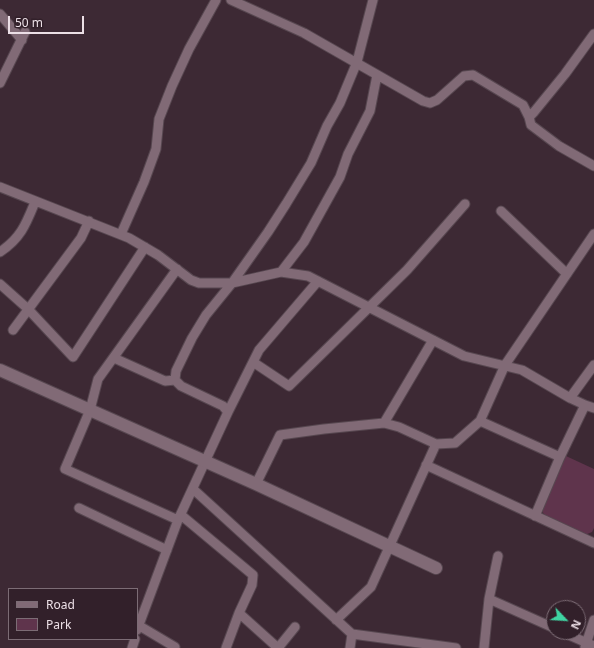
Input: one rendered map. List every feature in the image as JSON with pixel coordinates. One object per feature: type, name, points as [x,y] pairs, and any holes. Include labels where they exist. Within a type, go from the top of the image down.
[{"type":"street","points":[[121,234],[144,182],[156,149],[159,119],[172,86],[189,49],[216,0]]},
{"type":"street","points":[[231,0],[304,33],[423,101],[430,103],[437,100],[464,76],[473,75],[523,105],[531,125],[559,146],[594,166]]},
{"type":"street","points":[[174,380],[176,371],[192,338],[206,315],[232,283],[286,204],[311,163],[340,103],[356,62],[373,0]]},
{"type":"street","points":[[0,14],[24,36],[0,83]]},
{"type":"street","points":[[529,117],[565,74],[594,34]]},
{"type":"street","points":[[281,272],[304,242],[340,177],[348,154],[370,111],[377,75]]},
{"type":"street","points":[[0,188],[121,234],[145,247],[191,280],[199,283],[232,283],[281,272],[308,276],[464,356],[522,370],[570,398],[594,408]]},
{"type":"street","points":[[0,252],[17,238],[26,226],[35,202]]},
{"type":"street","points":[[253,362],[289,386],[407,270],[465,204]]},
{"type":"street","points":[[501,211],[567,274]]},
{"type":"street","points":[[13,330],[81,238],[89,221]]},
{"type":"street","points":[[256,484],[280,435],[384,423],[399,427],[436,444],[455,443],[480,421],[505,365],[594,234]]},
{"type":"street","points":[[0,284],[28,309],[73,357],[145,247]]},
{"type":"street","points":[[177,269],[98,380],[90,410],[65,469],[180,518],[253,575],[252,585],[239,613],[226,648]]},
{"type":"street","points":[[175,647],[138,627],[167,550],[228,412],[259,350],[318,281]]},
{"type":"street","points":[[384,423],[433,340]]},
{"type":"street","points":[[114,358],[165,381],[174,380],[181,386],[223,406],[228,412]]},
{"type":"street","points":[[570,398],[594,365]]},
{"type":"street","points":[[0,370],[256,484],[436,568]]},
{"type":"street","points":[[535,516],[560,457],[585,405]]},
{"type":"street","points":[[480,421],[560,457]]},
{"type":"street","points":[[336,620],[371,588],[436,444]]},
{"type":"street","points":[[426,466],[594,542]]},
{"type":"street","points":[[193,489],[352,634],[456,648]]},
{"type":"street","points":[[79,508],[167,550]]},
{"type":"street","points":[[484,648],[489,599],[498,556]]},
{"type":"street","points":[[489,599],[546,624]]},
{"type":"street","points":[[239,613],[278,648],[295,627]]},
{"type":"street","points":[[577,640],[588,646],[594,620]]},
{"type":"street","points":[[350,648],[352,634]]},
{"type":"green space","points":[[566,456],[594,469],[594,528],[592,532],[585,535],[545,517],[541,508]]}]
